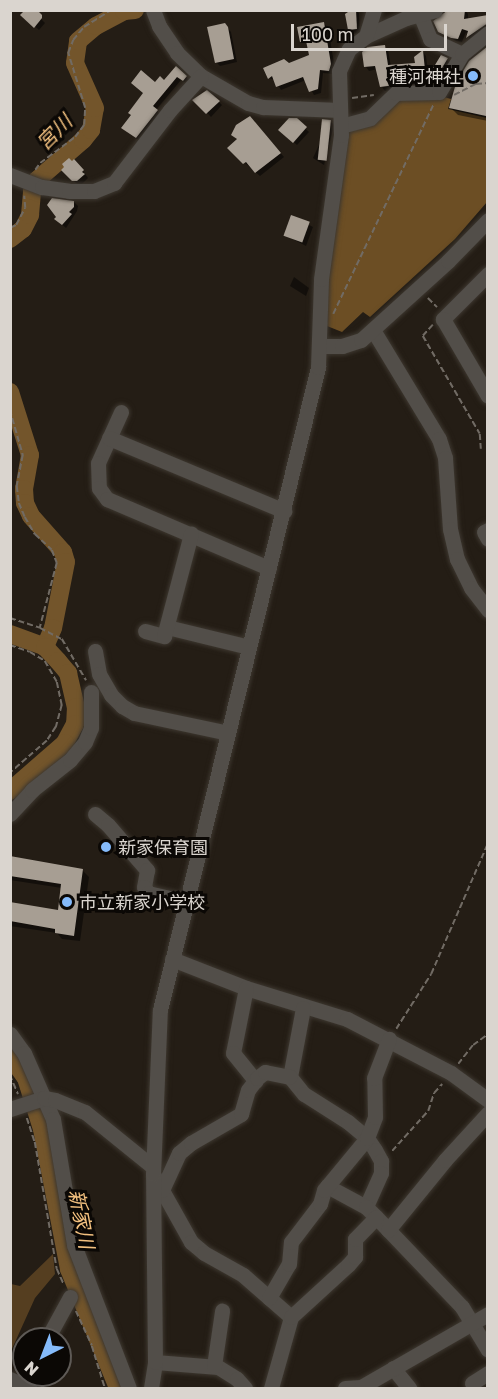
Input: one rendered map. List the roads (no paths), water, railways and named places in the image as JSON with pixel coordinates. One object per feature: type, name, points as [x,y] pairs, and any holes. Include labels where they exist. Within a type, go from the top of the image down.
[{"type":"street","points":[[153,10],[159,26],[177,53],[201,76],[248,103],[262,107],[340,112],[370,118],[396,93],[446,94],[462,54],[488,33]]},
{"type":"street","points":[[366,36],[374,10]]},
{"type":"street","points":[[151,1389],[155,1362],[153,1170],[158,1029],[172,959],[284,512],[294,456],[318,367],[320,346],[318,312],[340,112],[339,71],[349,49],[366,36],[427,12],[430,39],[462,54]]},
{"type":"street","points":[[10,175],[34,185],[94,191],[114,183],[170,110],[201,76]]},
{"type":"street","points":[[320,346],[342,346],[361,340],[448,261],[488,219]]},
{"type":"street","points":[[486,279],[442,315],[488,396]]},
{"type":"street","points":[[373,330],[440,439],[445,458],[450,529],[457,559],[471,588],[488,610]]},
{"type":"street","points":[[121,412],[98,463],[99,488],[107,499],[269,568]]},
{"type":"street","points":[[109,438],[284,512]]},
{"type":"street","points":[[488,530],[484,532],[488,539]]},
{"type":"street","points":[[145,631],[164,636],[192,534]]},
{"type":"street","points":[[167,627],[249,647]]},
{"type":"street","points":[[92,715],[99,699],[99,674],[95,651]]},
{"type":"street","points":[[99,674],[111,695],[134,713],[228,733]]},
{"type":"street","points":[[10,814],[32,790],[70,760],[85,742],[91,729],[91,692]]},
{"type":"street","points":[[95,814],[108,825],[147,870],[144,888],[148,892],[186,902]]},
{"type":"street","points":[[172,959],[303,1008],[347,1019],[451,1073],[488,1100]]},
{"type":"street","points":[[246,988],[233,1053],[256,1081]]},
{"type":"street","points":[[290,1077],[303,1008]]},
{"type":"street","points":[[10,1034],[24,1053],[53,1119],[74,1245],[129,1389]]},
{"type":"street","points":[[269,1298],[289,1264],[291,1242],[320,1204],[327,1186],[367,1138],[375,1117],[374,1078],[389,1039]]},
{"type":"street","points":[[162,1190],[179,1153],[200,1137],[241,1114],[248,1090],[265,1072],[290,1077],[304,1094],[348,1122],[367,1138],[381,1163],[371,1212],[355,1239],[355,1257],[291,1317],[271,1389]]},
{"type":"street","points":[[17,1108],[44,1098],[85,1112],[153,1170],[191,1242],[204,1253],[243,1275],[291,1317]]},
{"type":"street","points":[[388,1230],[445,1160],[488,1113]]},
{"type":"street","points":[[327,1186],[371,1212],[462,1307],[488,1350]]},
{"type":"street","points":[[54,1327],[70,1297]]},
{"type":"street","points":[[214,1366],[222,1311]]},
{"type":"street","points":[[345,1389],[362,1387],[488,1314]]},
{"type":"street","points":[[155,1362],[214,1366],[227,1372],[245,1389]]},
{"type":"street","points":[[393,1368],[409,1389]]},
{"type":"street","points":[[472,1383],[488,1373]]},
{"type":"waterway","name":"宮川","points":[[10,239],[23,229],[30,215],[32,191],[37,180],[83,140],[91,130],[95,108],[75,63],[78,41],[96,26],[124,11],[135,10]]},
{"type":"waterway","name":"宮川","points":[[10,392],[30,455],[24,489],[25,503],[31,516],[63,552],[66,562],[53,628],[45,647]]},
{"type":"waterway","name":"新家川","points":[[10,634],[45,647],[58,661],[68,673],[76,707],[75,724],[65,743],[10,791]]},
{"type":"waterway","name":"新家川","points":[[10,1056],[26,1078],[42,1129],[69,1269],[118,1388]]},
{"type":"place","name":"種河神社","points":[[473,76]]},
{"type":"place","name":"新家保育園","points":[[106,847]]},
{"type":"place","name":"市立新家小学校","points":[[67,902]]}]
